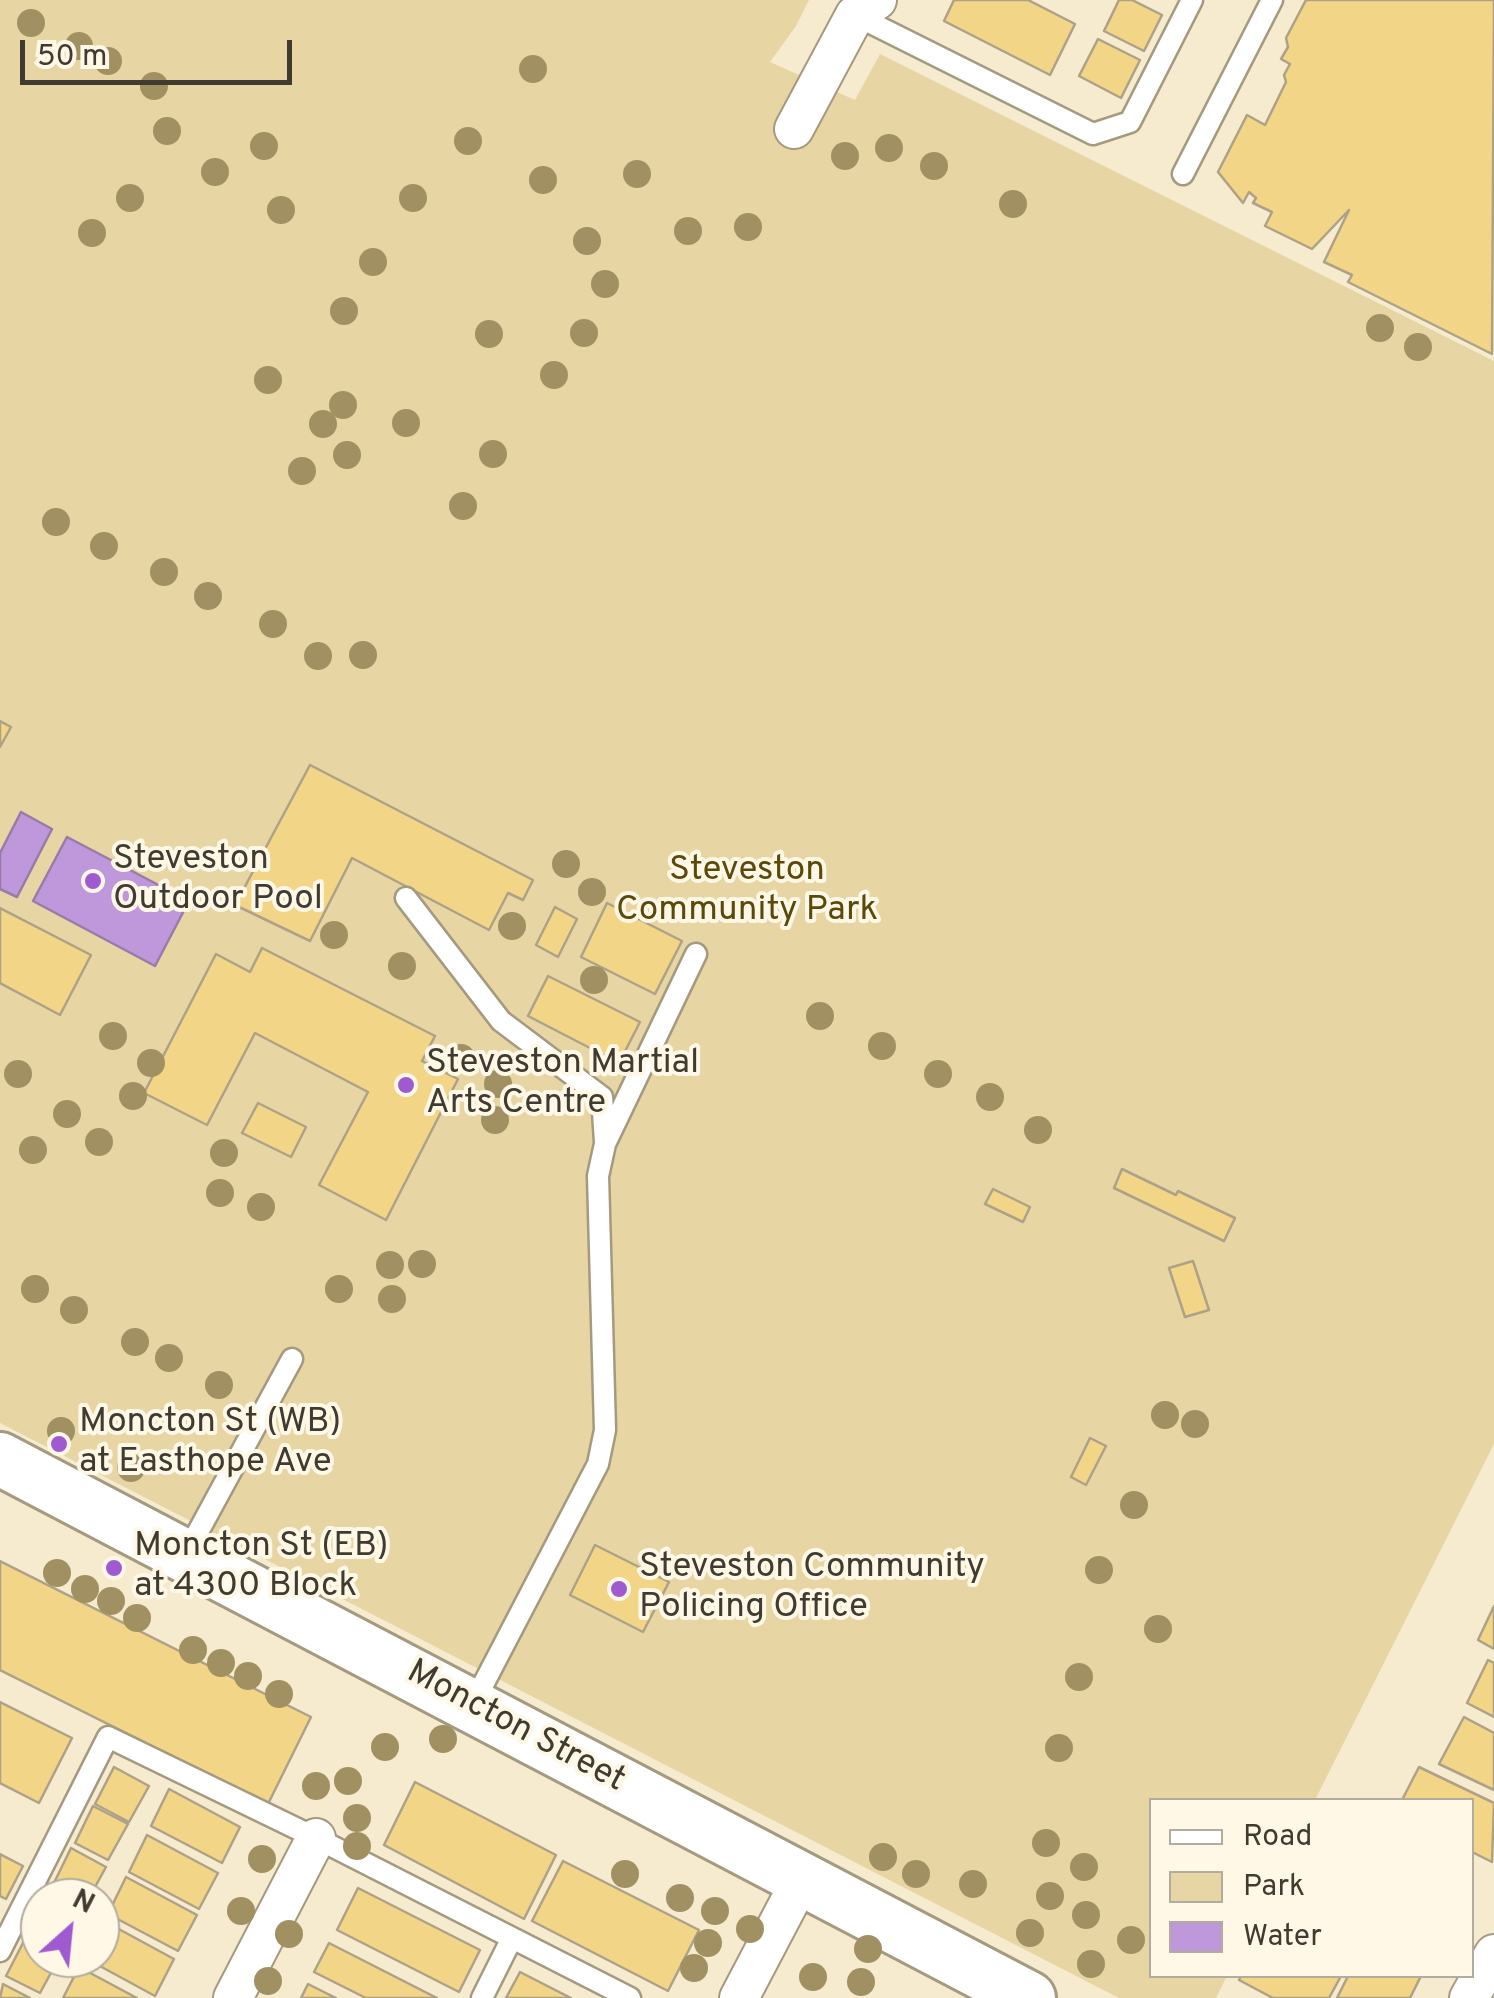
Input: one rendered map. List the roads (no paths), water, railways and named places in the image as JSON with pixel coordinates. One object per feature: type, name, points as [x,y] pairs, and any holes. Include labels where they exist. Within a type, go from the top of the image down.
[{"type":"street","points":[[794,129],[862,5]]},
{"type":"street","name":"Moncton Street","points":[[0,1459],[1029,1998]]},
{"type":"street","points":[[233,1998],[316,1838]]},
{"type":"street","points":[[738,1998],[801,1880]]},
{"type":"street","points":[[1469,1998],[1494,1954]]},
{"type":"lane","points":[[862,5],[1092,134],[1130,122],[1192,0]]},
{"type":"lane","points":[[1183,174],[1272,0]]},
{"type":"lane","points":[[406,898],[501,1022],[602,1097],[605,1144]]},
{"type":"lane","points":[[473,1706],[598,1464],[605,1430],[598,1176],[605,1144],[696,954]]},
{"type":"lane","points":[[185,1556],[292,1359]]},
{"type":"lane","points":[[0,1951],[108,1736],[630,1998]]},
{"type":"lane","points":[[482,1998],[512,1938]]},
{"type":"water","points":[[21,812],[52,829],[17,897],[0,889],[0,853]]},
{"type":"water","points":[[67,837],[189,901],[155,966],[33,901]]},
{"type":"place","name":"Steveston Outdoor Pool","points":[[93,881]]},
{"type":"place","name":"Steveston Martial Arts Centre","points":[[406,1085]]},
{"type":"place","name":"Moncton St (WB) at Easthope Ave","points":[[59,1444]]},
{"type":"place","name":"Moncton St (EB) at 4300 Block","points":[[114,1568]]},
{"type":"place","name":"Steveston Community Policing Office","points":[[619,1589]]},
{"type":"park label","name":"Steveston Community Park","points":[[747,892]]}]
